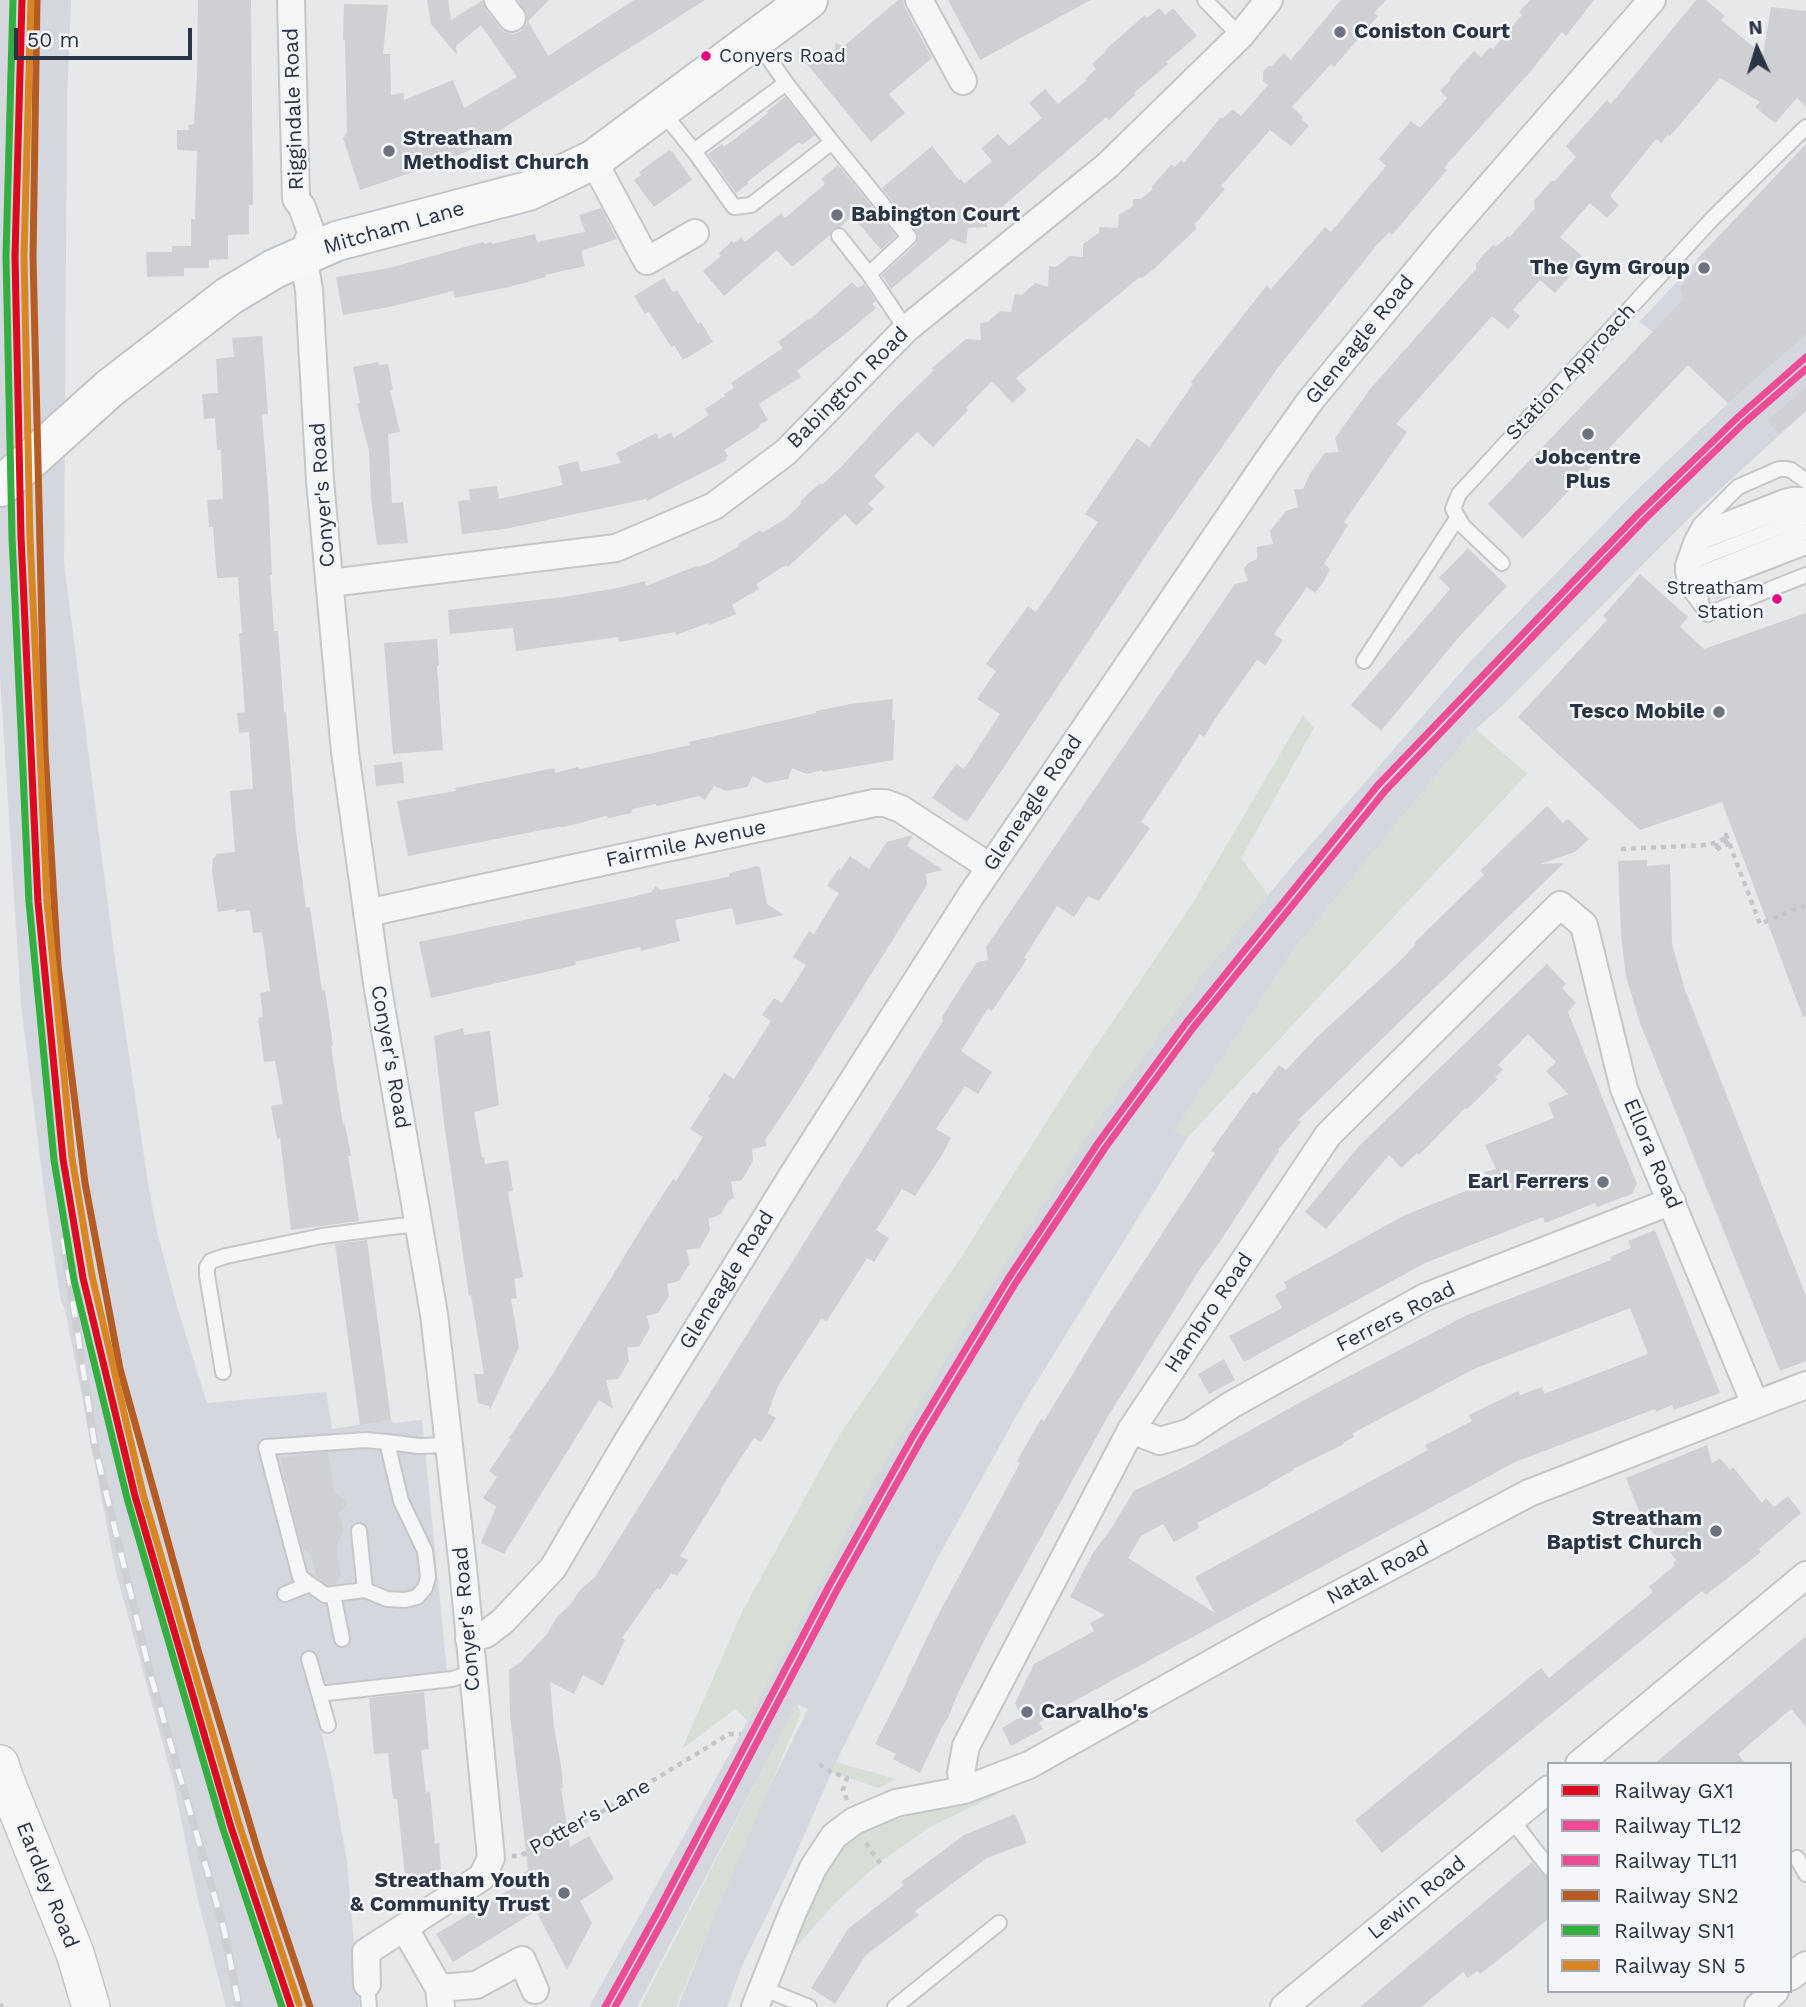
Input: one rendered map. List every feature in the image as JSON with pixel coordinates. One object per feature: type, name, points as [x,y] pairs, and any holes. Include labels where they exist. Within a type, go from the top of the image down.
[{"type":"main road","name":"Mitcham Lane","points":[[0,487],[110,388],[229,296],[274,269],[337,241],[528,191],[593,160],[808,0]]},
{"type":"street","name":"Riggindale Road","points":[[291,0],[296,199],[312,232],[303,255]]},
{"type":"street","points":[[919,0],[963,80]]},
{"type":"street","name":"Babington Road","points":[[330,583],[616,548],[714,506],[786,452],[906,329],[1108,165],[1240,36],[1269,0]]},
{"type":"street","name":"Gleneagle Road","points":[[469,1639],[486,1634],[503,1621],[553,1568],[627,1442],[778,1199],[990,867],[1310,401],[1447,235],[1652,0]]},
{"type":"street","points":[[593,160],[648,261],[695,233]]},
{"type":"street","name":"Conyer's Road","points":[[303,255],[309,290],[320,481],[345,752],[367,913],[434,1314],[463,1568],[491,1858]]},
{"type":"street","name":"Fairmile Avenue","points":[[367,913],[874,803],[885,803],[901,809],[990,867]]},
{"type":"street","name":"Ellora Road","points":[[1560,905],[1584,925],[1624,1089],[1755,1404]]},
{"type":"street","name":"Hambro Road","points":[[964,1790],[961,1773],[966,1746],[1131,1430],[1328,1135],[1560,905]]},
{"type":"street","name":"Ferrers Road","points":[[1131,1430],[1160,1441],[1190,1432],[1231,1405],[1425,1297],[1672,1202]]},
{"type":"street","name":"Natal Road","points":[[758,1998],[813,1868],[834,1836],[854,1821],[896,1803],[964,1790],[1029,1765],[1267,1632],[1529,1493],[1806,1385]]},
{"type":"street","points":[[1581,1762],[1806,1575]]},
{"type":"street","name":"Eardley Road","points":[[1,1771],[75,1953],[90,2007]]},
{"type":"street","name":"Lewin Road","points":[[1284,2007],[1547,1791]]},
{"type":"street","points":[[368,1995],[366,1952],[482,1877],[491,1858]]},
{"type":"street","points":[[405,1929],[440,1997],[476,1985],[522,1960],[536,1990]]},
{"type":"street","points":[[1758,2007],[1773,1993]]},
{"type":"lane","points":[[1205,0],[1240,36]]},
{"type":"lane","points":[[755,39],[786,83],[909,237],[869,274]]},
{"type":"lane","points":[[694,151],[786,83]]},
{"type":"lane","points":[[661,109],[734,207],[751,205],[832,142]]},
{"type":"lane","name":"Station Approach","points":[[1458,517],[1453,509],[1460,494],[1712,219],[1806,127]]},
{"type":"lane","points":[[839,236],[869,274],[906,329]]},
{"type":"lane","points":[[1700,603],[1684,579],[1683,565],[1691,542],[1706,517],[1747,482],[1779,469],[1791,470],[1806,481]]},
{"type":"lane","points":[[1691,542],[1702,529],[1792,495],[1806,495]]},
{"type":"lane","points":[[1683,565],[1699,544],[1796,506],[1806,505]]},
{"type":"lane","points":[[1364,661],[1458,517],[1463,526],[1502,563]]},
{"type":"lane","points":[[1700,603],[1688,575],[1696,561],[1806,517]]},
{"type":"lane","points":[[1700,603],[1694,586],[1701,574],[1806,532]]},
{"type":"lane","points":[[1700,603],[1700,593],[1705,586],[1806,547]]},
{"type":"lane","points":[[1700,603],[1806,575]]},
{"type":"lane","points":[[223,1372],[207,1275],[207,1267],[211,1261],[322,1236],[419,1225]]},
{"type":"lane","points":[[387,1442],[401,1501],[425,1551],[428,1577],[422,1593],[411,1599],[387,1599],[365,1590],[325,1595],[300,1577],[266,1447],[340,1440],[387,1442],[419,1446],[449,1445]]},
{"type":"lane","points":[[359,1531],[365,1590]]},
{"type":"lane","points":[[285,1594],[310,1584]]},
{"type":"lane","points":[[333,1594],[342,1639]]},
{"type":"lane","points":[[309,1660],[328,1725]]},
{"type":"lane","points":[[319,1694],[452,1679],[472,1673]]},
{"type":"lane","points":[[1512,1820],[1547,1865]]},
{"type":"lane","points":[[1797,1858],[1806,1874]]},
{"type":"lane","points":[[895,2007],[999,1923]]},
{"type":"lane","points":[[758,1998],[809,2007]]},
{"type":"path","points":[[1621,849],[1708,845],[1727,838],[1760,924],[1806,905]]},
{"type":"path","name":"Potter's Lane","points":[[491,1858],[520,1856],[603,1811],[729,1734],[741,1734]]},
{"type":"path","points":[[819,1764],[831,1772],[847,1777],[843,1790],[848,1805]]},
{"type":"shaded area","points":[[0,0],[71,0],[67,101],[64,563],[117,975],[148,1183],[157,1232],[178,1310],[207,1403],[326,1392],[332,1429],[391,1420],[394,1423],[422,1420],[447,1671],[339,1686],[330,1685],[323,1680],[315,1653],[300,1658],[321,1731],[347,1861],[359,2007],[226,2007],[197,1896],[174,1785],[115,1568],[65,1309],[61,1301],[46,1206],[21,1005],[0,676]]},
{"type":"shaded area","points":[[1806,146],[1806,411],[1695,512],[1502,706],[1470,734],[1291,953],[1175,1130],[1188,1137],[1023,1404],[937,1559],[836,1762],[792,1863],[742,1966],[727,2007],[678,2007],[749,1829],[808,1709],[797,1704],[637,2007],[589,2007],[751,1715],[870,1486],[982,1299],[1094,1125],[1205,971],[1293,865],[1468,664],[1633,494],[1728,403],[1639,322]]},
{"type":"shaded area","points":[[1303,715],[1314,728],[1241,858],[1268,895],[1205,971],[1094,1125],[982,1299],[870,1486],[748,1721],[735,1709],[682,1749],[743,1610],[840,1434],[962,1256],[1069,1086],[1192,904]]},
{"type":"shaded area","points":[[1476,729],[1527,774],[1188,1137],[1174,1131],[1291,953]]},
{"type":"shaded area","points":[[797,1703],[801,1713],[676,2007],[640,2007]]},
{"type":"shaded area","points":[[836,1762],[896,1779],[879,1788],[831,1772]]},
{"type":"shaded area","points":[[990,1792],[998,1794],[930,1827],[880,1862],[835,1903],[787,1957],[842,1840],[869,1828]]},
{"type":"building","points":[[198,0],[251,0],[253,205],[249,205],[249,234],[228,235],[228,259],[209,260],[209,268],[184,268],[184,276],[147,277],[146,252],[172,252],[172,246],[191,246],[191,219],[195,219],[197,151],[177,150],[177,130],[189,130],[188,125],[194,124]]},
{"type":"building","points":[[427,0],[448,0],[451,20],[483,0],[486,10],[500,28],[513,34],[521,31],[527,23],[527,15],[518,0],[549,0],[528,21],[548,56],[634,0],[705,0],[485,140],[481,148],[474,148],[446,161],[360,190],[343,138],[347,132],[344,4],[388,5],[383,54],[390,54],[391,95],[404,93],[404,100],[453,80],[464,108],[517,77],[481,25],[456,46],[457,55],[431,24]]},
{"type":"building","points":[[898,0],[903,0],[932,58],[889,94],[905,113],[871,142],[798,53],[834,65],[835,43],[844,46]]},
{"type":"building","points":[[948,0],[1091,0],[980,60]]},
{"type":"building","points":[[1341,0],[1386,0],[1374,13],[1378,16],[1334,67],[1331,64],[1292,107],[1309,126],[1291,146],[1270,130],[1221,186],[1225,189],[1194,225],[1197,228],[1155,268],[1141,279],[1140,277],[1016,378],[1027,390],[1012,403],[992,381],[933,447],[917,432],[874,476],[885,487],[868,504],[874,509],[856,526],[845,514],[788,567],[786,565],[756,584],[759,589],[732,605],[736,614],[676,635],[675,632],[619,642],[618,637],[516,651],[513,628],[450,634],[448,610],[564,597],[645,581],[646,586],[709,563],[738,547],[738,544],[759,531],[763,532],[784,520],[809,493],[842,466],[934,370],[932,368],[966,339],[981,340],[980,323],[988,322],[1000,311],[1011,312],[1015,294],[1022,295],[1035,283],[1048,287],[1049,266],[1056,267],[1070,256],[1083,257],[1083,244],[1099,233],[1099,227],[1118,228],[1119,215],[1133,206],[1133,199],[1141,199],[1152,190],[1152,186],[1172,164],[1175,167],[1181,160],[1184,163],[1220,118],[1224,118],[1232,109],[1241,116],[1268,85],[1263,81],[1263,72],[1268,66],[1272,66],[1284,53],[1291,60]]},
{"type":"building","points":[[1530,0],[1594,0],[1566,36],[1562,32],[1530,72],[1447,164],[1447,170],[1392,235],[1389,232],[1376,246],[1280,365],[1159,536],[967,822],[932,798],[956,764],[964,769],[1000,714],[977,699],[996,671],[986,664],[1028,606],[1036,612],[1098,522],[1085,514],[1137,438],[1149,447],[1193,384],[1191,382],[1267,285],[1271,289],[1325,227],[1331,232],[1386,166],[1379,159],[1392,143],[1411,121],[1420,128],[1447,98],[1440,91],[1450,78],[1474,51],[1481,57],[1490,47],[1493,49],[1522,15],[1519,12]]},
{"type":"building","points":[[1696,0],[1706,0],[1725,16],[1721,20],[1763,55],[1771,7],[1806,11],[1806,107],[1797,98],[1775,123],[1755,107],[1760,102],[1720,78],[1670,136],[1661,143],[1656,139],[1610,196],[1619,205],[1607,218],[1590,203],[1560,237],[1582,256],[1555,293],[1540,280],[1513,310],[1520,316],[1508,329],[1492,316],[1396,424],[1407,432],[1344,522],[1348,525],[1324,564],[1330,569],[1324,581],[1315,593],[1307,587],[1274,634],[1283,640],[1265,665],[1257,660],[1204,737],[1200,734],[1141,822],[1150,828],[1099,901],[1088,896],[1074,917],[1057,906],[1024,958],[1027,959],[992,1011],[988,1008],[961,1051],[992,1072],[978,1094],[965,1086],[936,1129],[951,1138],[942,1155],[915,1196],[902,1189],[876,1230],[889,1238],[874,1262],[867,1258],[827,1321],[821,1319],[778,1386],[768,1413],[776,1418],[761,1442],[754,1438],[720,1490],[680,1556],[688,1560],[677,1576],[671,1573],[660,1590],[657,1588],[622,1638],[625,1640],[603,1686],[583,1675],[574,1694],[550,1682],[570,1847],[589,1836],[614,1879],[580,1901],[592,1923],[567,1970],[536,1911],[453,1962],[436,1934],[527,1879],[524,1873],[528,1870],[510,1715],[509,1670],[521,1662],[547,1634],[557,1617],[595,1577],[943,1021],[942,1017],[959,990],[977,962],[988,960],[986,947],[1235,584],[1248,581],[1244,569],[1248,563],[1257,559],[1257,547],[1273,544],[1270,531],[1286,511],[1298,507],[1294,489],[1303,489],[1325,453],[1339,452],[1335,438],[1371,388],[1476,269],[1476,264],[1485,253],[1493,245],[1497,246],[1508,236],[1509,238],[1535,208],[1534,201],[1576,157],[1566,146],[1607,100],[1611,104]]},
{"type":"building","points":[[1159,8],[1165,15],[1173,8],[1197,36],[1166,62],[1168,64],[1134,93],[1109,120],[1106,117],[987,220],[987,227],[968,228],[966,244],[951,239],[891,289],[882,275],[916,244],[919,236],[882,188],[932,146],[964,184],[992,161],[981,148],[998,134],[1009,146],[1042,118],[1029,103],[1045,89],[1058,104],[1086,81],[1096,69],[1092,64],[1105,50],[1145,15],[1147,18]]},
{"type":"building","points":[[785,97],[815,135],[802,145],[799,142],[736,193],[708,154],[722,144],[724,147]]},
{"type":"building","points":[[1806,144],[1806,334],[1728,403],[1688,365],[1523,539],[1488,504],[1684,299],[1681,286],[1703,264],[1697,259]]},
{"type":"building","points":[[669,150],[692,180],[654,207],[634,180],[641,175],[639,172]]},
{"type":"building","name":"Babington Court","points":[[838,165],[896,236],[881,250],[852,216],[840,227],[833,229],[830,235],[792,267],[777,250],[724,296],[703,271],[721,256],[719,253],[732,241],[734,243],[741,237],[745,242],[781,213],[785,218],[825,184],[821,179]]},
{"type":"building","points":[[601,208],[617,239],[581,251],[585,266],[509,287],[455,298],[453,291],[343,315],[336,277],[389,268],[483,242],[492,244],[535,234],[537,242],[585,232],[579,215]]},
{"type":"building","points":[[664,278],[673,292],[677,290],[713,342],[683,360],[649,312],[645,314],[634,296]]},
{"type":"building","points":[[852,282],[858,288],[864,284],[876,301],[872,304],[876,308],[797,371],[801,377],[759,404],[768,420],[724,450],[728,456],[725,458],[727,460],[647,501],[646,499],[505,529],[462,534],[458,501],[470,500],[469,489],[497,486],[499,499],[563,485],[558,466],[578,461],[581,472],[621,463],[616,453],[656,433],[659,439],[671,432],[674,438],[709,415],[705,409],[734,388],[731,383],[783,348],[778,342],[809,320]]},
{"type":"building","points":[[262,336],[268,414],[262,414],[268,492],[270,575],[274,631],[278,631],[296,832],[306,908],[310,907],[322,991],[325,990],[331,1046],[343,1125],[345,1124],[351,1156],[348,1156],[359,1221],[291,1230],[280,1138],[277,1139],[271,1106],[283,1104],[275,1061],[264,1062],[258,1018],[263,1017],[260,993],[270,991],[262,932],[253,933],[250,910],[218,912],[212,871],[213,859],[217,854],[235,852],[230,791],[253,789],[249,732],[239,733],[237,713],[245,712],[238,577],[217,578],[213,527],[209,527],[207,500],[223,499],[221,450],[217,450],[215,418],[204,419],[202,394],[218,393],[216,359],[234,357],[232,338]]},
{"type":"building","points":[[378,362],[379,365],[388,364],[393,390],[390,390],[400,432],[388,434],[392,503],[403,502],[408,543],[377,545],[369,451],[357,404],[360,403],[353,367]]},
{"type":"building","points":[[1806,387],[1806,411],[1779,434],[1767,421]]},
{"type":"building","points":[[1468,548],[1507,586],[1458,638],[1381,731],[1351,705],[1450,589],[1439,578]]},
{"type":"building","points":[[1640,574],[1688,617],[1680,627],[1704,649],[1806,613],[1806,1016],[1803,1017],[1722,802],[1640,830],[1518,717],[1607,620],[1603,616]]},
{"type":"building","points":[[437,639],[443,750],[393,754],[384,643]]},
{"type":"building","points":[[893,699],[893,760],[807,774],[792,768],[788,779],[766,783],[753,776],[747,787],[726,791],[714,786],[705,800],[699,796],[657,806],[655,804],[609,818],[606,816],[565,827],[408,856],[397,801],[456,791],[455,788],[554,768],[555,773],[578,767],[580,769],[690,745],[689,742],[816,711]]},
{"type":"building","points":[[402,762],[404,783],[376,786],[374,765]]},
{"type":"building","points":[[1547,806],[1563,823],[1568,819],[1589,839],[1575,852],[1540,864],[1564,863],[1298,1120],[1301,1122],[1278,1150],[1200,1269],[1107,1418],[989,1631],[920,1773],[893,1759],[896,1754],[875,1744],[938,1615],[1020,1463],[1017,1461],[1041,1419],[1044,1421],[1108,1316],[1215,1153],[1211,1151],[1253,1092],[1257,1094],[1279,1065],[1286,1070],[1316,1038],[1400,961],[1414,943],[1484,875],[1480,871]]},
{"type":"building","points":[[913,835],[907,846],[943,870],[926,874],[927,885],[765,1140],[766,1146],[752,1149],[753,1161],[742,1180],[731,1182],[734,1198],[729,1200],[720,1215],[708,1219],[710,1230],[700,1248],[686,1250],[690,1263],[679,1281],[667,1284],[669,1296],[658,1313],[647,1316],[650,1328],[639,1347],[627,1347],[629,1361],[618,1379],[606,1380],[613,1409],[599,1400],[504,1554],[481,1543],[496,1507],[483,1498],[497,1477],[489,1471],[552,1375],[644,1224],[673,1179],[676,1181],[703,1137],[690,1129],[710,1098],[708,1097],[724,1073],[734,1079],[771,1021],[762,1015],[774,998],[782,1003],[806,965],[793,957],[809,931],[814,934],[839,893],[827,886],[850,856],[869,869],[887,842]]},
{"type":"building","points":[[1647,860],[1647,866],[1670,864],[1672,944],[1685,990],[1806,1296],[1806,1361],[1780,1371],[1640,1023],[1626,977],[1618,861]]},
{"type":"building","points":[[757,866],[760,868],[767,904],[784,915],[736,925],[732,908],[675,920],[680,941],[641,951],[640,947],[575,962],[576,965],[431,998],[419,942],[619,900],[652,892],[655,886],[661,890],[728,877],[730,873]]},
{"type":"building","points":[[1547,964],[1566,984],[1562,988],[1576,1003],[1568,1012],[1637,1184],[1632,1194],[1597,1207],[1595,1203],[1545,1223],[1543,1217],[1425,1263],[1244,1362],[1229,1336],[1282,1308],[1275,1295],[1287,1288],[1284,1282],[1405,1215],[1488,1182],[1484,1172],[1496,1169],[1485,1145],[1554,1118],[1548,1103],[1568,1094],[1546,1071],[1556,1062],[1528,1034],[1498,1065],[1503,1070],[1495,1077],[1498,1079],[1419,1155],[1417,1153],[1401,1168],[1389,1155],[1326,1229],[1305,1212],[1358,1147]]},
{"type":"building","points":[[463,1028],[464,1035],[490,1031],[499,1105],[474,1112],[485,1164],[508,1160],[513,1191],[508,1192],[523,1277],[514,1279],[517,1298],[511,1299],[519,1347],[490,1410],[489,1406],[478,1403],[474,1374],[484,1374],[471,1295],[469,1296],[434,1036]]},
{"type":"building","points":[[1655,1230],[1720,1393],[1674,1410],[1672,1405],[1656,1412],[1655,1409],[1515,1462],[1056,1711],[1057,1713],[1039,1723],[1043,1729],[1011,1746],[1002,1728],[1021,1717],[1015,1703],[1034,1664],[1094,1631],[1090,1623],[1105,1615],[1070,1597],[1093,1553],[1134,1491],[1467,1315],[1611,1260],[1610,1257],[1631,1248],[1628,1241]],"holes":[[[1630,1308],[1648,1354],[1544,1394],[1542,1387],[1520,1395],[1518,1391],[1469,1415],[1472,1421],[1425,1445],[1428,1450],[1195,1577],[1215,1613],[1128,1558],[1141,1536],[1163,1524],[1174,1542],[1199,1528],[1197,1523],[1269,1485],[1293,1469],[1344,1444],[1354,1437],[1353,1433],[1474,1369]]]},
{"type":"building","points":[[367,1240],[391,1420],[360,1425],[335,1244]]},
{"type":"building","points":[[1224,1359],[1235,1380],[1209,1394],[1198,1374]]},
{"type":"building","points":[[1707,1445],[1712,1463],[1720,1458],[1730,1470],[1733,1467],[1762,1503],[1766,1498],[1774,1507],[1788,1496],[1801,1513],[1759,1549],[1761,1552],[1706,1595],[1702,1591],[1382,1853],[1355,1820],[1541,1668],[1549,1678],[1653,1592],[1649,1587],[1675,1565],[1673,1563],[1676,1560],[1642,1519],[1626,1478]]},
{"type":"building","points":[[328,1452],[334,1491],[348,1503],[338,1514],[343,1532],[336,1546],[341,1576],[334,1584],[328,1585],[316,1576],[312,1556],[302,1547],[281,1458]]},
{"type":"building","points":[[1806,1636],[1806,1727],[1791,1709],[1738,1754],[1744,1762],[1656,1762]]},
{"type":"building","points":[[424,1692],[429,1749],[421,1750],[426,1793],[430,1791],[435,1844],[439,1843],[442,1881],[406,1885],[397,1799],[393,1799],[388,1753],[374,1754],[369,1698]]},
{"type":"building","points":[[1015,1814],[1027,1843],[987,1858],[915,1911],[919,1915],[865,1956],[835,2004],[811,1988],[848,1929],[904,1885],[901,1882],[964,1835]]},
{"type":"building","points":[[1532,1862],[1547,1876],[1547,1920],[1480,1974],[1477,1971],[1468,1978],[1463,1972],[1421,2007],[1360,2007]]},
{"type":"railway","points":[[63,1238],[95,1447],[150,1673],[224,1929],[239,2007]]},
{"type":"rail line","name":"SN1","points":[[13,0],[6,256],[12,537],[29,902],[54,1160],[74,1280],[127,1498],[223,1829],[282,2007]]},
{"type":"rail line","name":"GX1","points":[[22,0],[15,256],[21,537],[38,902],[63,1159],[83,1278],[135,1496],[231,1827],[291,2007]]},
{"type":"rail line","name":"SN2","points":[[37,0],[33,257],[45,751],[58,966],[85,1183],[120,1369],[198,1650],[260,1858],[310,2007]]},
{"type":"rail line","name":"TL12","points":[[605,2007],[829,1586],[913,1436],[1008,1279],[1098,1143],[1186,1023],[1378,785],[1638,514],[1738,417],[1806,357]]},
{"type":"rail line","name":"TL11","points":[[615,2007],[837,1590],[921,1440],[1015,1284],[1105,1148],[1193,1028],[1385,791],[1644,520],[1744,423],[1806,369]]},
{"type":"transit line","points":[[31,0],[24,256],[30,537],[47,901],[72,1158],[92,1276],[143,1494],[239,1824],[299,2004]]},
{"type":"place","name":"Coniston Court","points":[[1340,32]]},
{"type":"place","name":"Conyers Road","points":[[706,56]]},
{"type":"place","name":"Streatham Methodist Church","points":[[389,151]]},
{"type":"place","name":"Babington Court","points":[[837,215]]},
{"type":"place","name":"The Gym Group","points":[[1704,268]]},
{"type":"place","name":"Jobcentre Plus","points":[[1588,434]]},
{"type":"place","name":"Streatham Station","points":[[1777,599]]},
{"type":"place","name":"Tesco Mobile","points":[[1719,712]]},
{"type":"place","name":"Earl Ferrers","points":[[1603,1182]]},
{"type":"place","name":"Streatham Baptist Church","points":[[1716,1531]]},
{"type":"place","name":"Carvalho's","points":[[1027,1712]]},
{"type":"place","name":"Streatham Youth & Community Trust","points":[[564,1893]]}]
